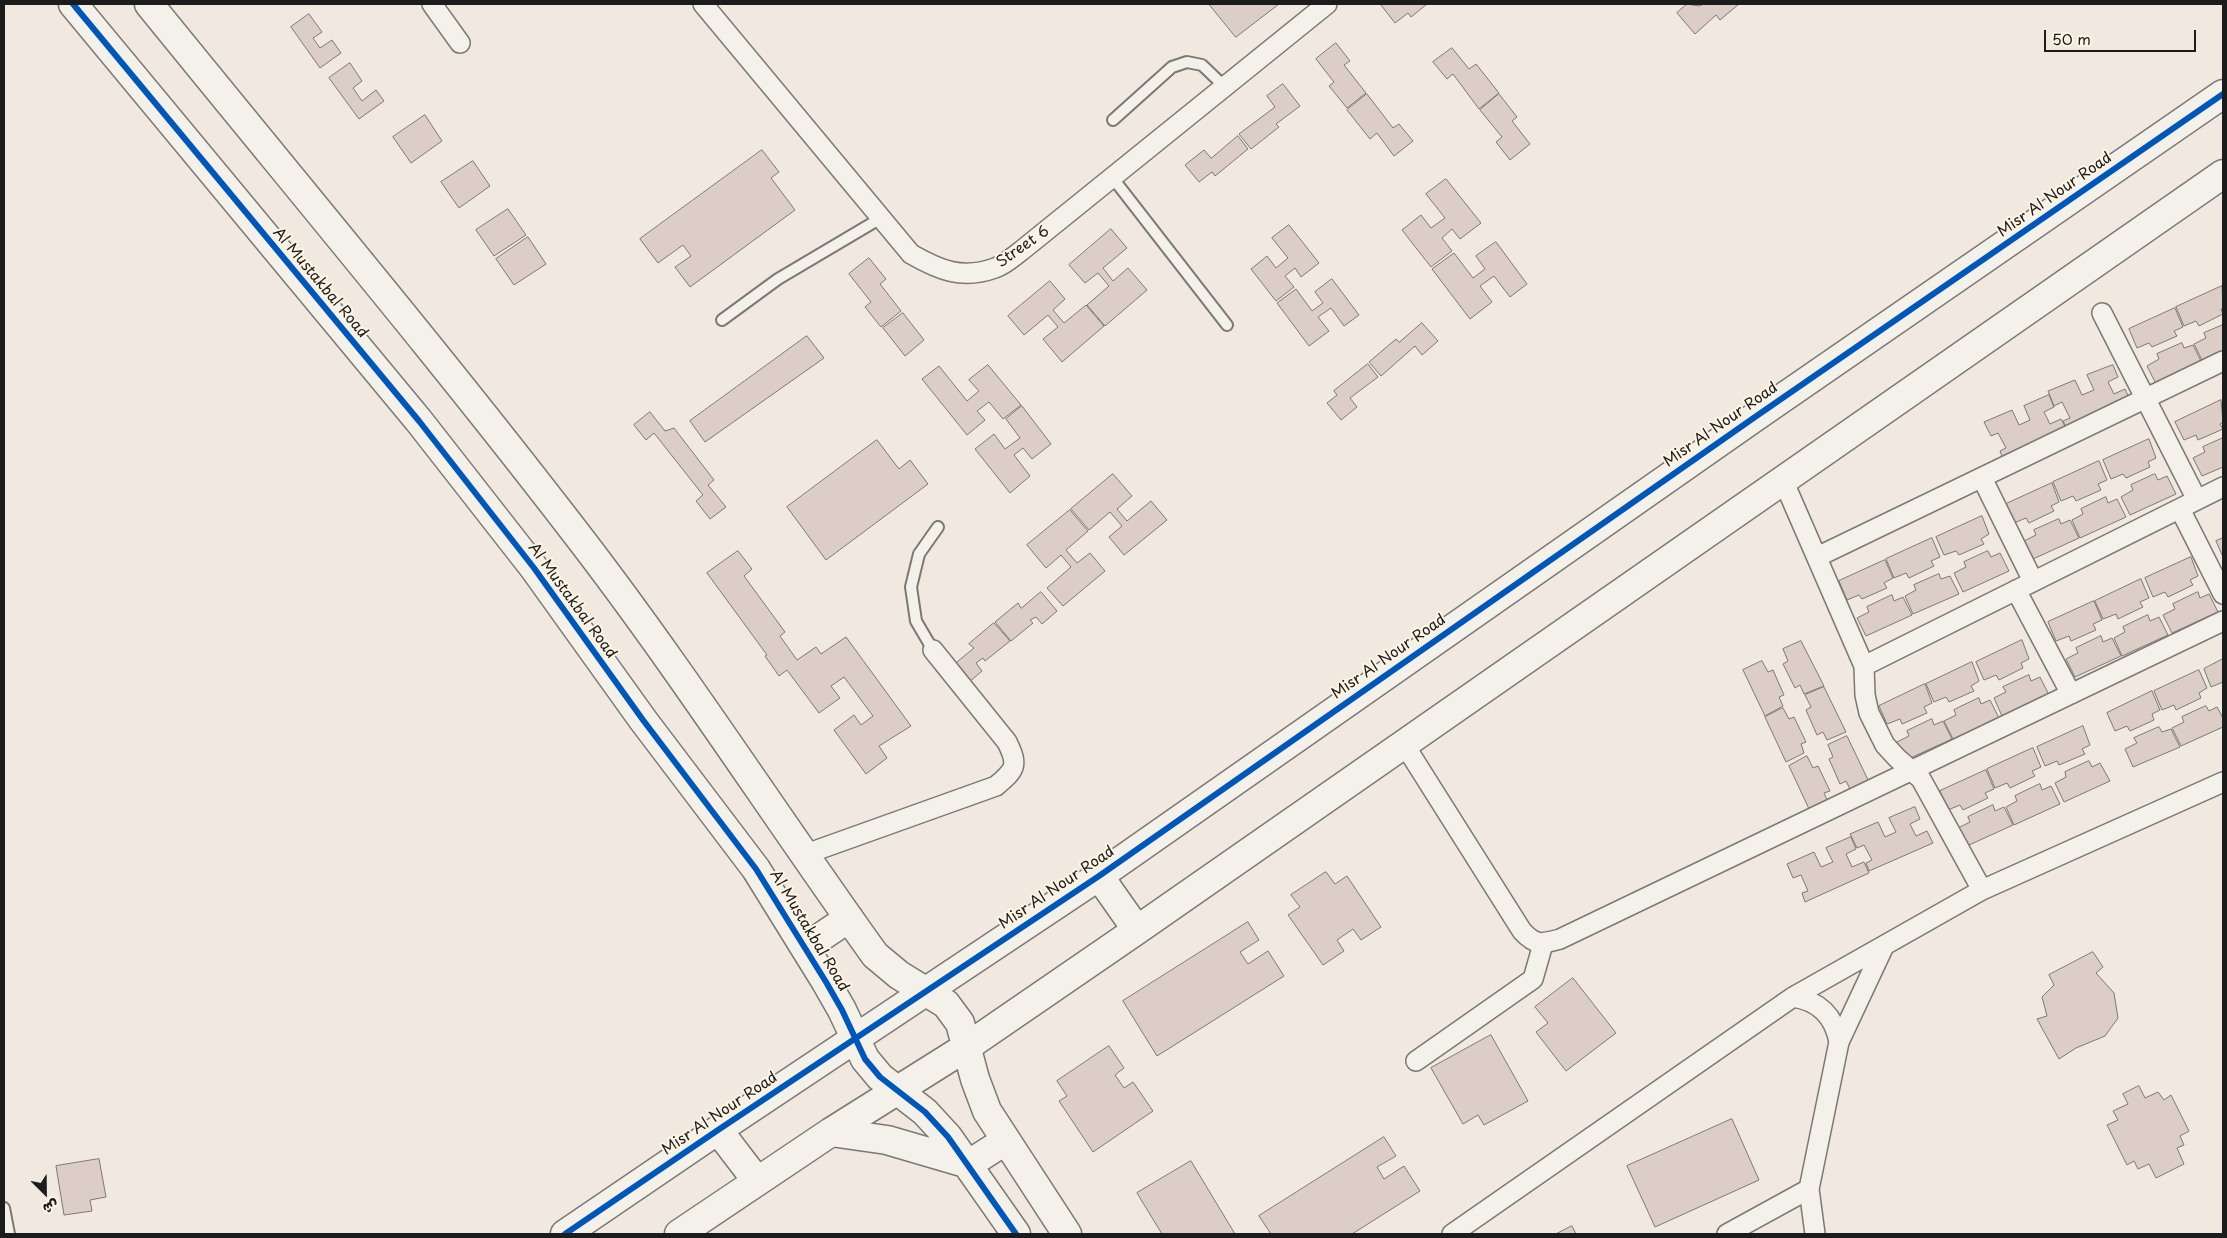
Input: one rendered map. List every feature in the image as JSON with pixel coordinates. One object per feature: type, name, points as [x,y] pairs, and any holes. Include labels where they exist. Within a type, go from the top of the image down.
[{"type":"street","name":"Al Mustakbal Road","points":[[73,4],[419,421],[522,553],[643,720],[756,869],[806,947],[842,1010],[865,1059],[875,1071],[925,1112],[948,1137],[969,1164],[1016,1234]]},
{"type":"street","points":[[149,4],[574,529],[693,692],[875,955],[899,975],[946,1004],[960,1023],[968,1046],[975,1079],[987,1111],[1004,1141],[1067,1234]]},
{"type":"street","points":[[432,4],[460,43]]},
{"type":"street","name":"Street 6","points":[[703,4],[911,254],[937,269],[967,274],[996,268],[1022,252],[1327,4]]},
{"type":"street","name":"Misr Al Nour Road","points":[[565,1234],[1099,876],[1763,411],[2223,94]]},
{"type":"street","points":[[679,1234],[831,1132],[968,1046],[1137,930],[2223,174]]},
{"type":"street","points":[[2102,313],[2197,500]]},
{"type":"street","points":[[1817,557],[2223,361]]},
{"type":"street","points":[[1982,478],[2034,581]]},
{"type":"street","points":[[1783,480],[1864,666],[1865,695],[1869,713],[1885,745],[1921,779],[1982,890]]},
{"type":"street","points":[[1864,666],[2223,487]]},
{"type":"street","points":[[2180,509],[2223,594]]},
{"type":"street","points":[[2016,590],[2071,694]]},
{"type":"street","points":[[1404,744],[1522,931],[1532,941],[1543,944],[1560,939],[2223,620]]},
{"type":"street","points":[[806,854],[996,786],[1012,773],[1014,757],[1007,742],[933,650]]},
{"type":"street","points":[[1452,1234],[1793,997],[1982,890],[2223,782]]},
{"type":"street","points":[[1099,876],[1137,930]]},
{"type":"street","points":[[806,947],[849,918]]},
{"type":"street","points":[[1416,1061],[1533,979],[1543,944]]},
{"type":"street","points":[[1815,1234],[1809,1189],[1839,1042],[1884,946]]},
{"type":"street","points":[[1793,997],[1813,1002],[1823,1009],[1831,1018],[1839,1042]]},
{"type":"street","points":[[718,1130],[757,1181]]},
{"type":"street","points":[[831,1132],[887,1140],[969,1164],[1004,1141]]},
{"type":"street","points":[[1727,1234],[1809,1189]]},
{"type":"lane","points":[[1113,120],[1172,67],[1187,62],[1202,65],[1225,87]]},
{"type":"lane","points":[[1112,177],[1227,325]]},
{"type":"lane","points":[[722,320],[778,279],[881,218]]},
{"type":"lane","points":[[933,650],[916,621],[911,588],[919,554],[938,526]]},
{"type":"lane","points":[[4,1208],[9,1234]]},
{"type":"building","points":[[1209,4],[1279,4],[1236,37]]},
{"type":"building","points":[[1427,4],[1411,17],[1408,13],[1395,23],[1381,5]]},
{"type":"building","points":[[1687,4],[1699,6],[1704,4],[1739,4],[1720,20],[1716,15],[1695,34],[1677,13]]},
{"type":"building","points":[[309,14],[322,32],[313,38],[320,48],[332,40],[341,53],[320,68],[291,27]]},
{"type":"building","points":[[1336,43],[1350,61],[1344,65],[1366,93],[1347,108],[1329,86],[1334,82],[1316,59]]},
{"type":"building","points":[[1452,48],[1469,69],[1476,64],[1499,93],[1479,109],[1453,74],[1447,79],[1433,62]]},
{"type":"building","points":[[350,63],[362,81],[353,88],[362,101],[376,90],[384,101],[359,119],[329,78]]},
{"type":"building","points":[[1283,84],[1300,106],[1276,124],[1279,127],[1251,149],[1239,134],[1275,107],[1267,96]]},
{"type":"building","points":[[1367,94],[1393,128],[1399,124],[1413,141],[1394,156],[1377,133],[1370,139],[1347,110]]},
{"type":"building","points":[[1499,94],[1517,117],[1512,121],[1530,144],[1510,160],[1496,142],[1502,137],[1480,110]]},
{"type":"building","points":[[425,115],[442,141],[411,163],[393,137]]},
{"type":"building","points":[[1238,136],[1248,149],[1215,176],[1212,172],[1199,182],[1185,165],[1204,150],[1211,158]]},
{"type":"building","points":[[762,150],[779,172],[771,178],[795,210],[690,287],[675,267],[691,256],[683,245],[658,263],[640,239]]},
{"type":"building","points":[[473,161],[490,186],[459,208],[441,182]]},
{"type":"building","points":[[1446,179],[1481,223],[1460,239],[1452,229],[1442,238],[1452,251],[1431,267],[1402,230],[1421,215],[1431,228],[1445,218],[1426,194]]},
{"type":"building","points":[[508,209],[526,235],[494,256],[476,230]]},
{"type":"building","points":[[1289,225],[1319,263],[1301,277],[1295,268],[1285,276],[1294,287],[1276,301],[1251,269],[1267,256],[1276,268],[1288,258],[1272,238]]},
{"type":"building","points":[[1111,229],[1127,248],[1103,268],[1113,281],[1128,268],[1147,290],[1105,326],[1087,305],[1109,286],[1098,273],[1085,283],[1069,265]]},
{"type":"building","points":[[528,237],[546,264],[514,285],[496,259]]},
{"type":"building","points":[[1496,242],[1527,284],[1510,297],[1494,276],[1480,286],[1492,302],[1470,319],[1432,269],[1454,253],[1473,278],[1485,269],[1476,256]]},
{"type":"building","points":[[869,258],[886,279],[880,284],[901,311],[881,327],[865,307],[871,302],[849,274]]},
{"type":"building","points":[[1332,279],[1359,315],[1344,326],[1331,308],[1318,317],[1329,331],[1309,346],[1277,303],[1296,289],[1312,311],[1323,303],[1315,292]]},
{"type":"building","points":[[1050,281],[1065,299],[1053,310],[1064,323],[1086,305],[1104,326],[1062,362],[1043,339],[1058,327],[1048,315],[1024,335],[1008,316]]},
{"type":"building","points":[[2222,286],[2223,308],[2221,309],[2223,314],[2199,326],[2196,321],[2184,326],[2176,307]]},
{"type":"building","points":[[2175,308],[2183,327],[2174,331],[2177,336],[2152,347],[2149,343],[2137,348],[2129,329]]},
{"type":"building","points":[[903,313],[924,340],[905,356],[883,328]]},
{"type":"building","points":[[1422,323],[1438,341],[1422,355],[1415,346],[1381,376],[1369,362],[1396,339],[1399,342]]},
{"type":"building","points":[[2223,325],[2223,353],[2203,362],[2194,344],[2206,338],[2204,333]]},
{"type":"building","points":[[807,336],[824,358],[705,442],[690,421]]},
{"type":"building","points":[[2182,343],[2184,348],[2193,345],[2202,363],[2156,384],[2147,366],[2159,359],[2157,354]]},
{"type":"building","points":[[1368,364],[1378,377],[1350,398],[1357,407],[1341,420],[1327,403],[1337,395],[1334,391]]},
{"type":"building","points":[[988,365],[1021,405],[1003,419],[989,402],[977,411],[985,420],[967,435],[922,379],[939,366],[967,401],[979,391],[969,380]]},
{"type":"building","points":[[2113,365],[2118,377],[2108,382],[2114,394],[2125,389],[2130,400],[2067,429],[2063,421],[2070,418],[2062,402],[2054,406],[2048,391],[2075,380],[2082,395],[2094,390],[2087,375]]},
{"type":"building","points":[[2049,395],[2054,407],[2044,412],[2050,424],[2061,419],[2067,430],[2003,459],[2000,451],[2006,448],[1998,433],[1991,436],[1984,422],[2012,410],[2019,425],[2030,420],[2024,406]]},
{"type":"building","points":[[2221,400],[2223,422],[2220,424],[2223,429],[2198,440],[2196,435],[2184,440],[2175,422]]},
{"type":"building","points":[[1022,406],[1051,444],[1032,459],[1023,448],[1014,455],[1030,476],[1010,493],[975,449],[994,434],[1005,449],[1020,438],[1006,419]]},
{"type":"building","points":[[650,412],[665,431],[674,428],[714,480],[708,485],[726,507],[710,519],[696,501],[703,495],[654,433],[646,440],[634,425]]},
{"type":"building","points":[[2223,438],[2223,467],[2202,476],[2193,458],[2205,452],[2203,447]]},
{"type":"building","points":[[2149,439],[2156,458],[2148,462],[2150,467],[2126,478],[2123,474],[2111,479],[2103,460]]},
{"type":"building","points":[[877,440],[899,469],[910,460],[928,484],[826,560],[787,507]]},
{"type":"building","points":[[2099,461],[2107,480],[2098,484],[2101,490],[2076,501],[2073,496],[2061,501],[2053,482]]},
{"type":"building","points":[[1113,474],[1132,496],[1117,509],[1127,521],[1151,501],[1167,520],[1124,555],[1109,537],[1122,526],[1110,512],[1089,530],[1071,509]]},
{"type":"building","points":[[2155,474],[2158,480],[2167,476],[2176,494],[2130,515],[2121,497],[2133,490],[2131,485]]},
{"type":"building","points":[[2052,483],[2059,502],[2051,506],[2054,511],[2029,523],[2026,518],[2014,523],[2006,504]]},
{"type":"building","points":[[2106,497],[2108,503],[2117,499],[2126,517],[2080,538],[2072,520],[2083,514],[2081,509]]},
{"type":"building","points":[[1070,510],[1088,531],[1066,550],[1077,563],[1090,553],[1105,571],[1063,606],[1047,588],[1071,567],[1061,555],[1046,568],[1027,545]]},
{"type":"building","points":[[1982,516],[1989,534],[1981,539],[1984,544],[1959,555],[1956,551],[1944,555],[1936,537]]},
{"type":"building","points":[[2059,519],[2061,524],[2070,520],[2079,538],[2033,559],[2024,541],[2036,535],[2034,530]]},
{"type":"building","points":[[1932,538],[1940,557],[1931,561],[1934,566],[1909,578],[1906,573],[1894,578],[1886,559]]},
{"type":"building","points":[[2223,538],[2223,557],[2216,541]]},
{"type":"building","points":[[738,551],[752,569],[744,576],[785,632],[780,636],[797,660],[816,647],[821,654],[846,637],[911,726],[879,746],[887,758],[866,774],[834,730],[854,715],[861,725],[873,716],[844,677],[831,686],[840,698],[819,713],[787,670],[779,676],[765,656],[767,655],[707,573]]},
{"type":"building","points":[[1988,551],[1991,557],[2000,553],[2009,571],[1963,592],[1954,573],[1966,567],[1964,562]]},
{"type":"building","points":[[2191,557],[2198,576],[2190,580],[2193,585],[2168,597],[2165,592],[2153,597],[2145,578]]},
{"type":"building","points":[[1885,560],[1893,578],[1884,583],[1887,588],[1862,599],[1859,595],[1847,600],[1839,581]]},
{"type":"building","points":[[1939,574],[1941,579],[1950,576],[1959,594],[1913,614],[1905,596],[1916,590],[1914,585]]},
{"type":"building","points":[[2141,579],[2149,598],[2140,602],[2143,607],[2118,619],[2116,614],[2103,619],[2095,601]]},
{"type":"building","points":[[1041,592],[1057,611],[1042,624],[1036,617],[1030,620],[1033,623],[1011,641],[995,622],[1018,603],[1021,608]]},
{"type":"building","points":[[2198,592],[2200,598],[2209,594],[2218,612],[2172,633],[2163,615],[2175,609],[2173,604]]},
{"type":"building","points":[[1892,595],[1894,601],[1903,597],[1912,615],[1866,636],[1857,618],[1869,612],[1867,607]]},
{"type":"building","points":[[2094,601],[2102,620],[2093,624],[2096,630],[2071,641],[2069,636],[2056,641],[2048,622]]},
{"type":"building","points":[[2148,615],[2150,621],[2159,617],[2168,635],[2122,656],[2114,638],[2125,632],[2123,627]]},
{"type":"building","points":[[994,623],[1010,641],[985,661],[983,658],[976,663],[982,671],[967,684],[952,666],[974,648],[969,644]]},
{"type":"building","points":[[2101,636],[2103,642],[2112,638],[2121,656],[2075,677],[2066,659],[2078,653],[2076,648]]},
{"type":"building","points":[[2022,640],[2029,659],[2021,663],[2023,668],[1999,680],[1996,675],[1984,680],[1976,662]]},
{"type":"building","points":[[1801,641],[1824,686],[1804,694],[1800,685],[1795,688],[1783,664],[1788,661],[1783,649]]},
{"type":"building","points":[[2223,659],[2223,682],[2211,687],[2204,669]]},
{"type":"building","points":[[1762,661],[1768,672],[1773,670],[1784,695],[1779,697],[1783,706],[1765,716],[1743,670]]},
{"type":"building","points":[[1972,662],[1979,681],[1971,686],[1974,691],[1949,702],[1946,697],[1934,702],[1926,684]]},
{"type":"building","points":[[2199,670],[2207,688],[2199,693],[2201,698],[2176,710],[2174,705],[2162,710],[2154,691]]},
{"type":"building","points":[[2029,675],[2031,681],[2040,677],[2049,695],[2002,716],[1994,698],[2006,692],[2003,687]]},
{"type":"building","points":[[1925,684],[1932,703],[1924,707],[1927,713],[1902,724],[1900,719],[1887,724],[1879,706]]},
{"type":"building","points":[[1824,687],[1846,732],[1827,740],[1823,732],[1817,735],[1806,710],[1811,707],[1805,695]]},
{"type":"building","points":[[2152,691],[2160,710],[2152,714],[2154,720],[2130,731],[2127,726],[2115,731],[2107,713]]},
{"type":"building","points":[[1979,698],[1981,704],[1990,700],[1999,718],[1953,739],[1944,721],[1956,715],[1954,710]]},
{"type":"building","points":[[2206,706],[2209,711],[2217,707],[2223,718],[2223,727],[2181,746],[2172,728],[2184,722],[2182,717]]},
{"type":"building","points":[[1783,708],[1789,719],[1794,717],[1806,742],[1801,744],[1804,753],[1786,762],[1765,717]]},
{"type":"building","points":[[1932,719],[1934,725],[1943,721],[1952,739],[1906,760],[1897,742],[1909,736],[1907,731]]},
{"type":"building","points":[[2083,726],[2090,745],[2082,749],[2085,754],[2059,765],[2057,761],[2045,766],[2037,747]]},
{"type":"building","points":[[2159,727],[2162,732],[2171,729],[2180,747],[2133,767],[2125,749],[2137,743],[2134,738]]},
{"type":"building","points":[[1847,736],[1869,782],[1850,789],[1846,781],[1840,784],[1829,759],[1833,757],[1828,745]]},
{"type":"building","points":[[2033,748],[2041,767],[2032,771],[2035,776],[2010,788],[2007,783],[1995,788],[1987,769]]},
{"type":"building","points":[[1807,756],[1813,768],[1818,766],[1830,791],[1824,793],[1828,802],[1810,811],[1789,766]]},
{"type":"building","points":[[2089,761],[2092,767],[2100,763],[2110,781],[2064,802],[2055,783],[2066,777],[2065,772]]},
{"type":"building","points":[[1986,770],[1994,789],[1985,793],[1988,798],[1963,810],[1960,805],[1948,810],[1940,791]]},
{"type":"building","points":[[2040,784],[2042,790],[2051,786],[2060,804],[2014,825],[2006,807],[2017,801],[2015,796]]},
{"type":"building","points":[[1993,805],[1995,811],[2004,807],[2013,825],[1967,846],[1958,828],[1970,822],[1968,817]]},
{"type":"building","points":[[1915,807],[1920,819],[1910,824],[1916,836],[1927,831],[1933,843],[1869,871],[1866,863],[1872,860],[1864,845],[1857,848],[1850,834],[1878,822],[1885,837],[1896,832],[1889,818]]},
{"type":"building","points":[[1851,837],[1856,849],[1846,854],[1852,867],[1864,862],[1869,873],[1805,902],[1802,893],[1808,891],[1801,875],[1793,878],[1787,864],[1814,852],[1821,867],[1833,862],[1826,848]]},
{"type":"building","points":[[1326,872],[1335,884],[1347,876],[1381,927],[1361,940],[1353,929],[1337,940],[1344,951],[1323,965],[1288,915],[1300,907],[1291,895]]},
{"type":"building","points":[[1248,922],[1259,940],[1240,952],[1248,964],[1268,951],[1284,976],[1157,1056],[1123,1001]]},
{"type":"building","points":[[2093,952],[2103,967],[2096,973],[2114,993],[2118,1018],[2105,1036],[2076,1048],[2059,1059],[2037,1019],[2047,1016],[2042,997],[2054,985],[2049,975]]},
{"type":"building","points":[[1573,978],[1616,1033],[1566,1071],[1536,1032],[1548,1023],[1535,1007]]},
{"type":"building","points":[[1491,1035],[1528,1101],[1484,1125],[1478,1115],[1463,1124],[1431,1068]]},
{"type":"building","points":[[1109,1046],[1124,1068],[1115,1075],[1124,1088],[1133,1082],[1153,1111],[1093,1152],[1059,1101],[1067,1096],[1057,1081]]},
{"type":"building","points":[[2139,1086],[2145,1098],[2158,1092],[2164,1100],[2171,1095],[2189,1131],[2180,1136],[2184,1145],[2177,1148],[2184,1164],[2156,1178],[2149,1164],[2138,1169],[2134,1161],[2127,1165],[2107,1125],[2118,1120],[2113,1111],[2128,1104],[2123,1094]]},
{"type":"building","points":[[1732,1119],[1759,1180],[1655,1227],[1627,1166]]},
{"type":"building","points":[[1384,1137],[1396,1156],[1377,1167],[1384,1179],[1404,1166],[1420,1191],[1352,1234],[1271,1234],[1259,1216]]},
{"type":"building","points":[[99,1159],[106,1197],[90,1200],[92,1211],[64,1215],[56,1166]]},
{"type":"building","points":[[1191,1161],[1235,1234],[1162,1234],[1137,1193]]},
{"type":"building","points":[[1572,1226],[1576,1234],[1556,1234]]},
{"type":"cycle path","points":[[73,4],[419,421],[534,568],[643,720],[756,869],[826,982],[842,1010],[865,1059],[880,1077],[925,1112],[948,1137],[1016,1234]]},
{"type":"cycle path","points":[[565,1234],[1099,876],[1755,417],[2223,94]]}]
